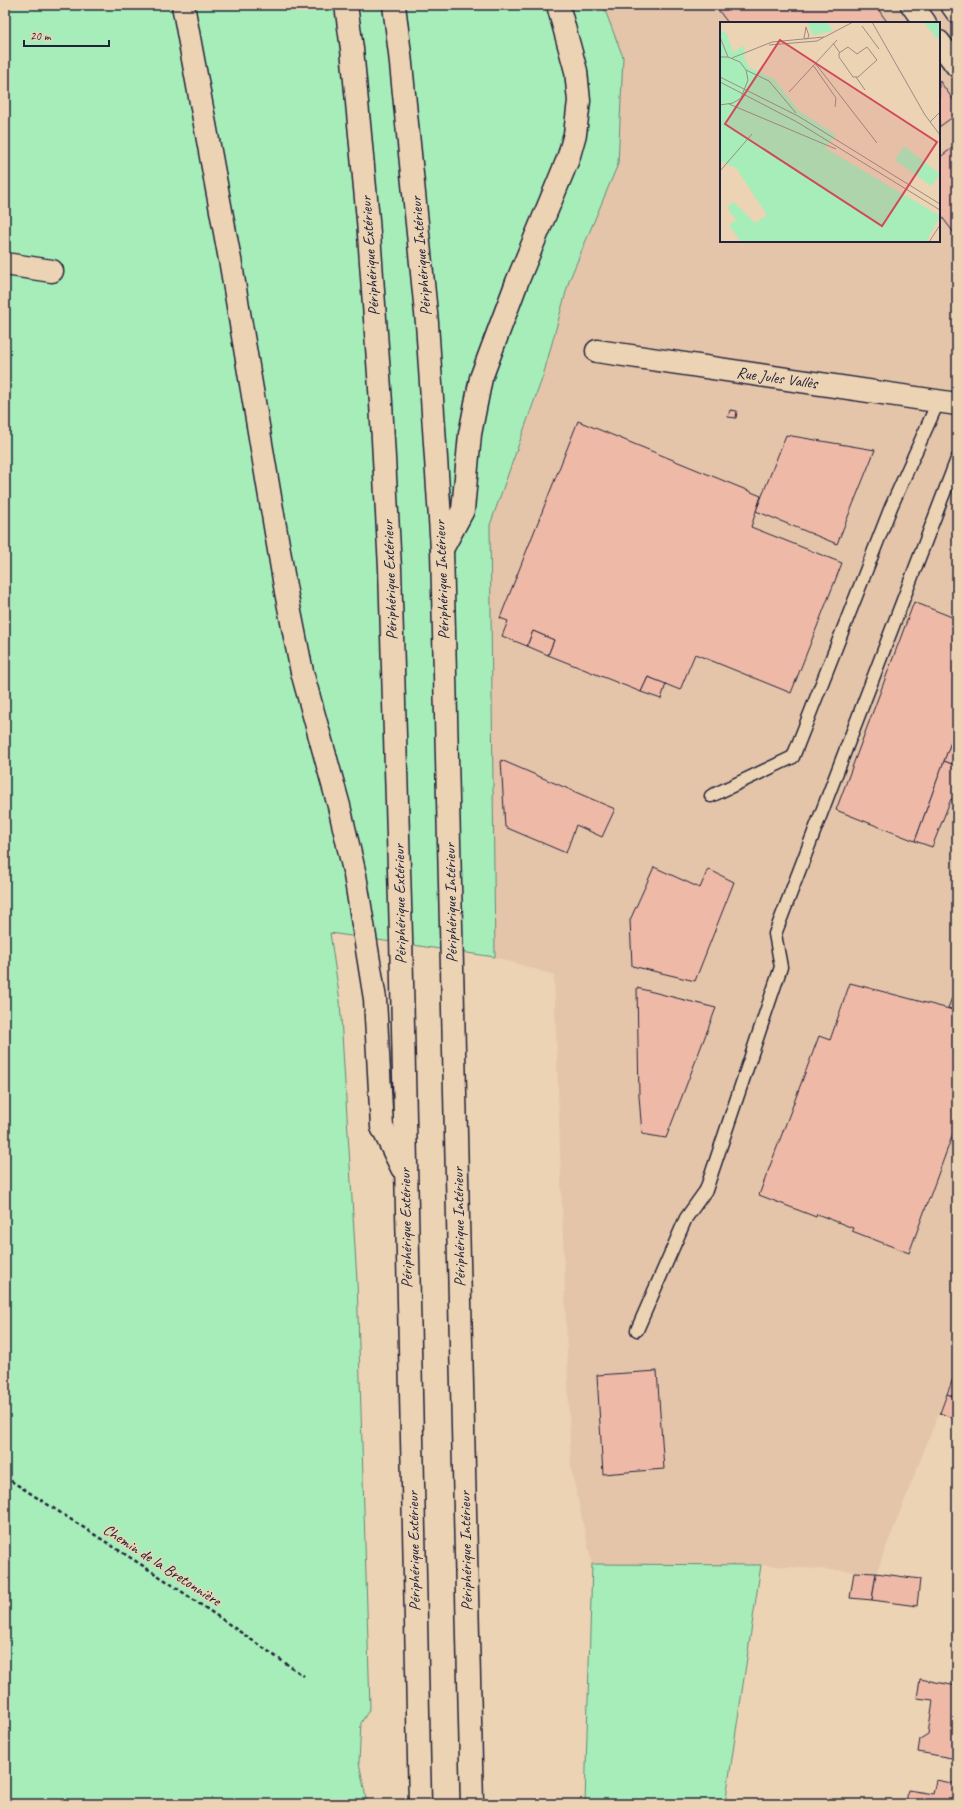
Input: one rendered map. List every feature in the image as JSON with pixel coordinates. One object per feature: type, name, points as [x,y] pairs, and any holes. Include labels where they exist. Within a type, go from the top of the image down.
[{"type":"main road","points":[[183,5],[231,265],[286,592],[302,672],[339,806],[355,875],[375,999],[382,1127],[405,1173]]},
{"type":"main road","name":"Périphérique Extérieur","points":[[346,5],[352,49],[368,220],[390,552],[401,944],[420,1804]]},
{"type":"main road","name":"Périphérique Intérieur","points":[[394,5],[404,85],[427,323],[442,550],[453,954],[472,1804]]},
{"type":"main road","points":[[442,550],[463,510],[470,434],[481,378],[514,289],[565,166],[575,134],[579,101],[576,71],[558,5]]},
{"type":"main road","points":[[912,5],[924,22]]},
{"type":"main road","points":[[952,5],[957,12]]},
{"type":"main road","points":[[940,43],[957,66]]},
{"type":"main road","points":[[5,264],[52,271]]},
{"type":"main road","name":"Rue Jules Vallès","points":[[598,351],[948,403]]},
{"type":"lane","points":[[711,796],[792,757],[891,507],[948,403]]},
{"type":"lane","points":[[637,1330],[686,1218],[706,1190],[781,967],[775,934],[957,459]]},
{"type":"path","name":"Chemin de la Bretonnière","points":[[5,1476],[165,1580],[304,1676]]},
{"type":"shaded area","points":[[603,5],[957,5],[957,1367],[876,1573],[761,1565],[592,1564],[571,1468],[554,975],[495,957],[490,525],[543,376],[569,281],[623,57]]},
{"type":"green space","points":[[5,5],[603,5],[623,57],[618,164],[569,281],[543,376],[490,525],[495,957],[330,933],[340,1001],[357,1281],[370,1708],[361,1723],[359,1762],[367,1804],[5,1804]]},
{"type":"green space","points":[[592,1564],[761,1565],[725,1804],[585,1804]]},
{"type":"building","points":[[716,5],[875,5],[887,22],[727,22]]},
{"type":"building","points":[[940,81],[957,105],[957,114],[940,126]]},
{"type":"building","points":[[956,145],[957,146],[957,237],[940,214],[940,157]]},
{"type":"building","points":[[730,410],[737,411],[736,418],[728,417]]},
{"type":"building","points":[[578,421],[761,496],[751,527],[842,563],[791,693],[695,654],[680,690],[648,677],[641,692],[548,655],[554,640],[533,631],[527,646],[502,636],[508,621],[500,618]]},
{"type":"building","points":[[786,435],[875,450],[837,544],[756,511]]},
{"type":"building","points":[[914,602],[957,619],[957,726],[915,841],[836,810]]},
{"type":"building","points":[[533,631],[554,640],[548,655],[527,646]]},
{"type":"building","points":[[648,677],[666,684],[661,699],[641,692]]},
{"type":"building","points":[[957,726],[957,766],[944,761]]},
{"type":"building","points":[[501,760],[615,809],[602,837],[576,825],[566,853],[505,827]]},
{"type":"building","points":[[944,761],[957,766],[957,801],[951,799],[932,847],[915,841]]},
{"type":"building","points":[[654,867],[700,888],[708,869],[734,882],[695,981],[632,966],[630,920]]},
{"type":"building","points":[[850,983],[957,1011],[957,1123],[909,1253],[852,1231],[853,1228],[817,1214],[816,1217],[759,1195],[819,1036],[830,1040]]},
{"type":"building","points":[[957,985],[957,1011],[948,1008]]},
{"type":"building","points":[[637,988],[716,1008],[666,1138],[642,1134],[639,1096]]},
{"type":"building","points":[[657,1371],[664,1469],[603,1474],[597,1375]]},
{"type":"building","points":[[957,1371],[957,1398],[947,1394]]},
{"type":"building","points":[[947,1394],[957,1398],[957,1406],[952,1418],[940,1413]]},
{"type":"building","points":[[854,1572],[876,1573],[872,1600],[850,1598]]},
{"type":"building","points":[[876,1573],[920,1579],[917,1606],[872,1600]]},
{"type":"building","points":[[920,1679],[957,1686],[957,1759],[918,1752],[920,1739],[928,1734],[933,1700],[917,1698]]},
{"type":"building","points":[[936,1780],[957,1784],[957,1804],[906,1804],[908,1790],[933,1794]]}]
